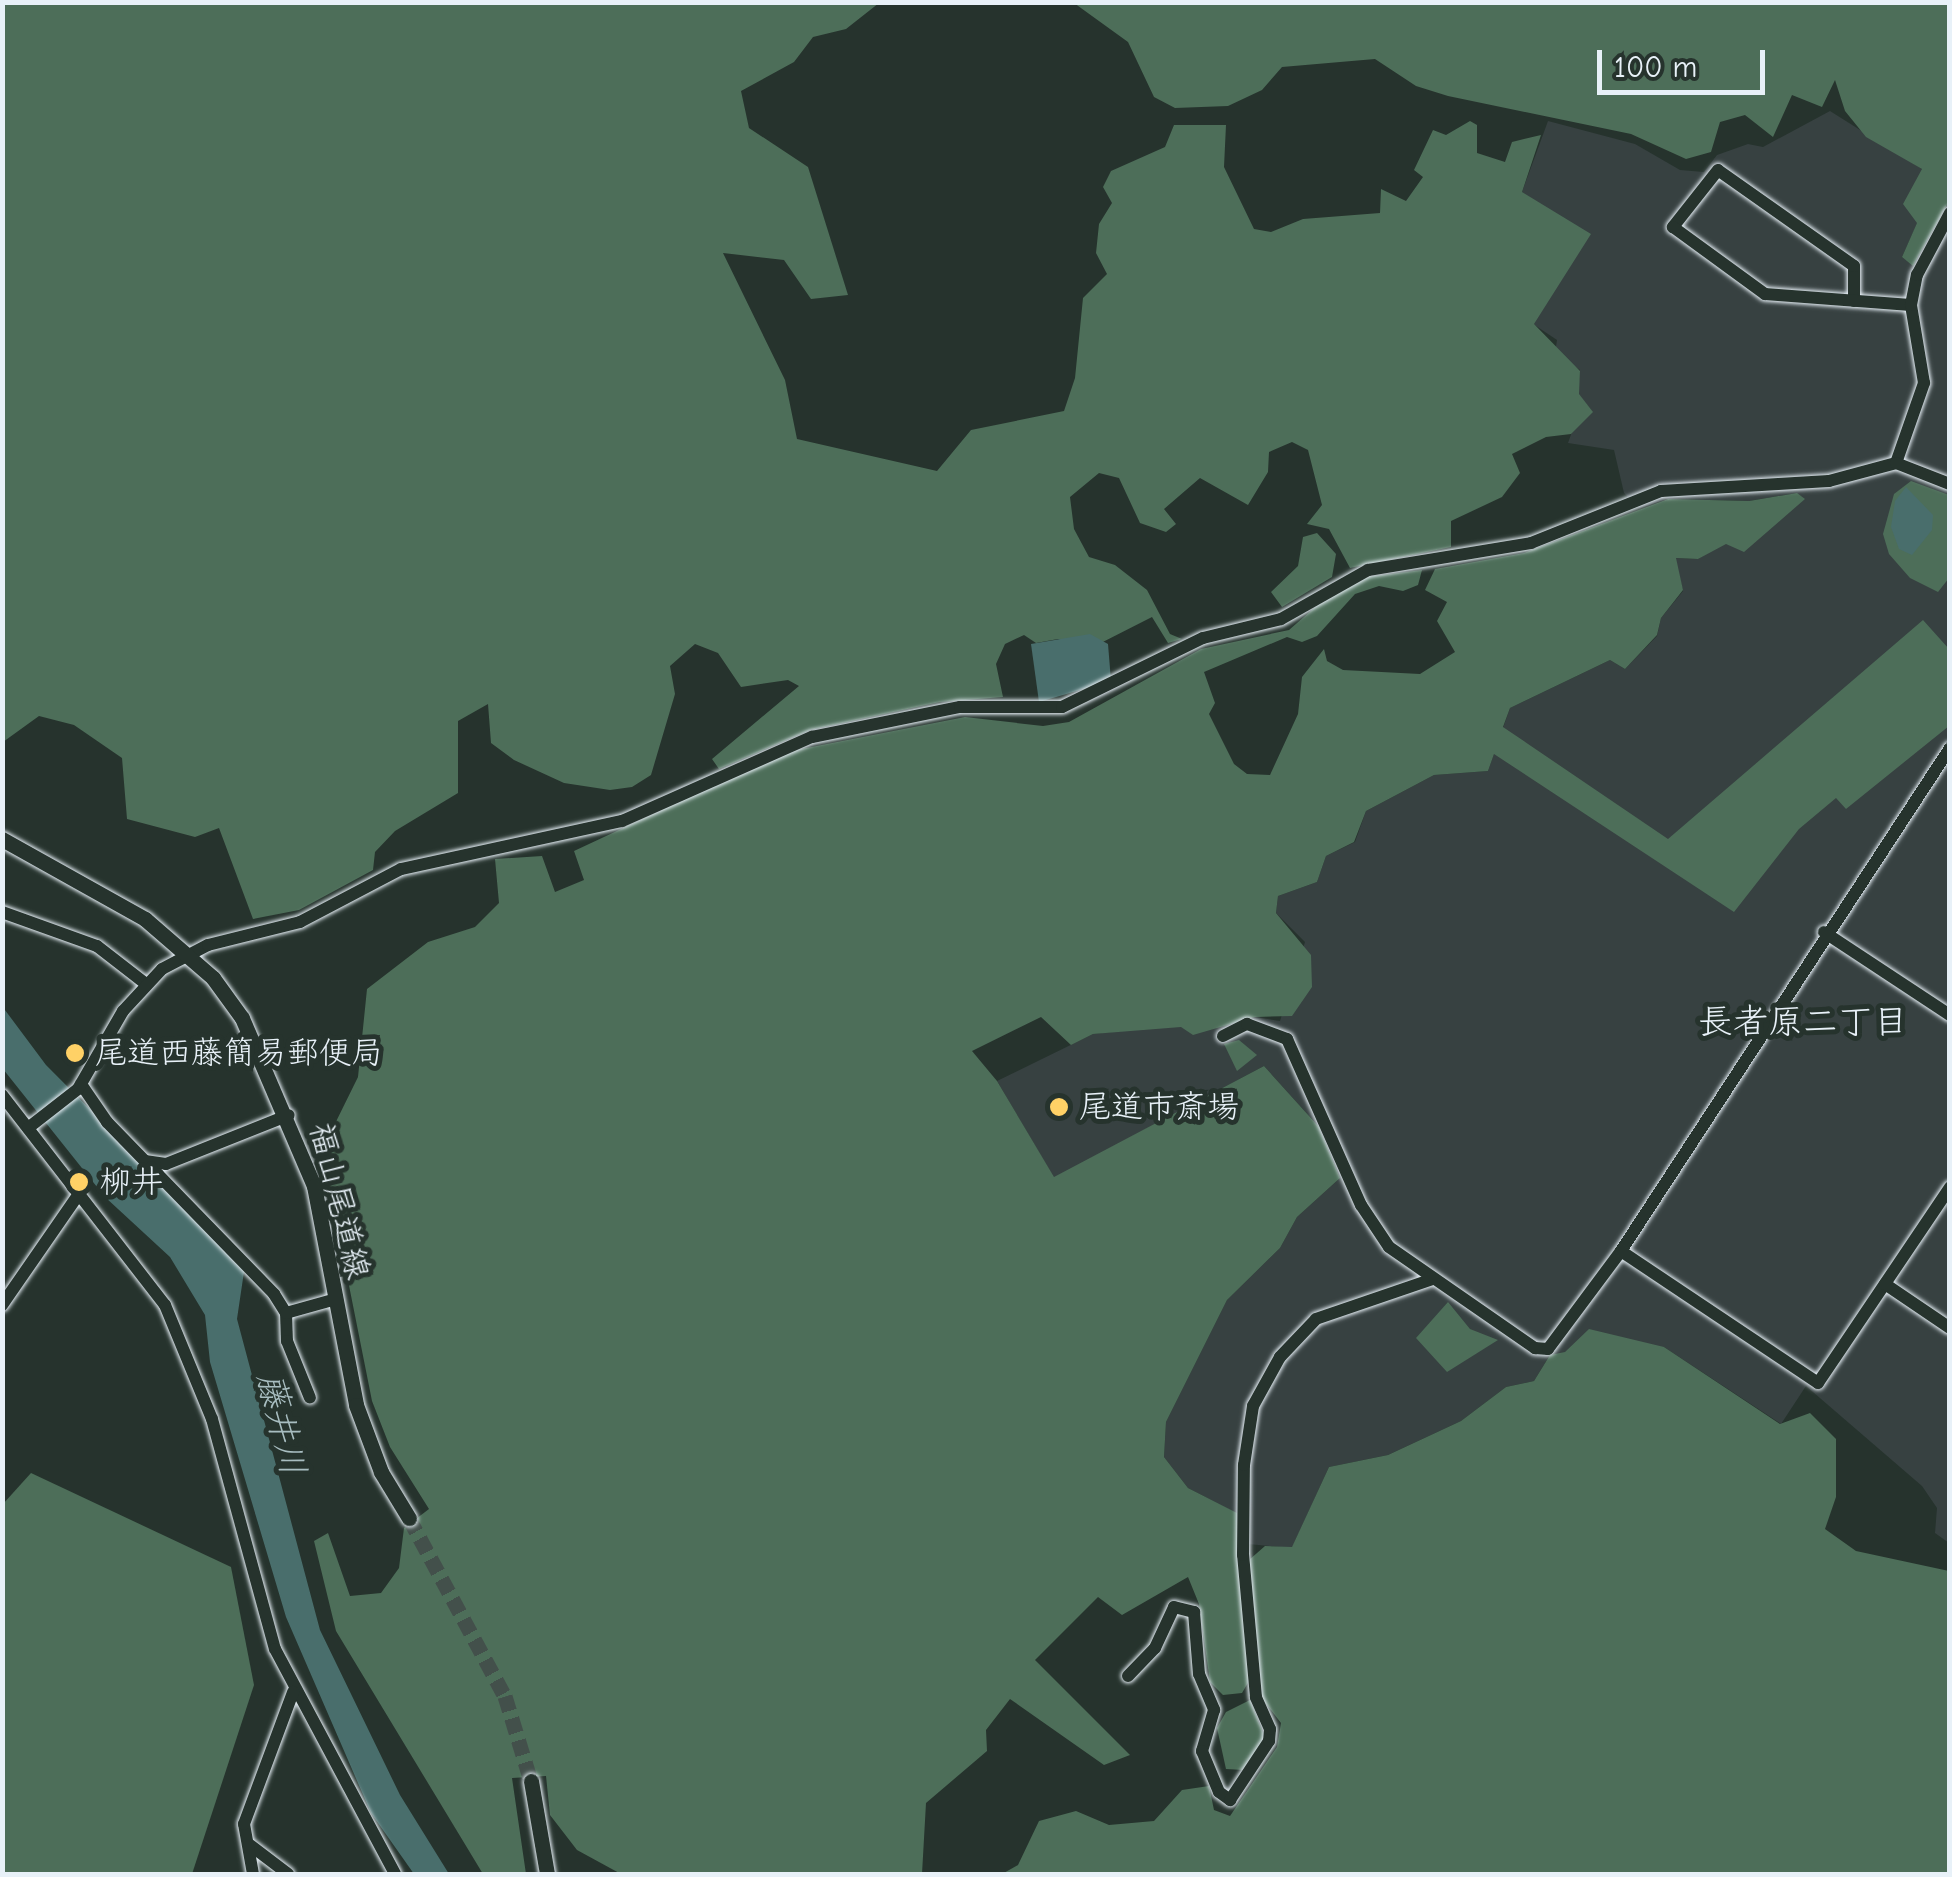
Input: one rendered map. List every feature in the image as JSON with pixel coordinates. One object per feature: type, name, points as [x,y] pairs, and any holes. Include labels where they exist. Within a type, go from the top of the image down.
[{"type":"main road","name":"福山尾道線","points":[[2,839],[145,919],[188,953],[242,1018],[289,1115],[314,1186],[361,1421],[409,1518]]},
{"type":"main road","points":[[531,1781],[547,1874]]},
{"type":"street","points":[[1854,301],[1854,266],[1718,170],[1673,227],[1764,294],[1854,301],[1910,305]]},
{"type":"street","points":[[1896,463],[1924,382],[1910,305],[1917,275],[1950,213]]},
{"type":"street","points":[[28,1128],[78,1088],[146,984],[188,953],[300,922],[401,870],[622,821],[812,737],[960,708],[1062,707],[1204,638],[1281,618],[1368,570],[1531,544],[1661,491],[1829,480],[1896,463],[1950,484]]},
{"type":"street","points":[[1223,1036],[1247,1024],[1287,1039],[1361,1204],[1389,1247],[1535,1348],[1548,1349],[1621,1251],[1824,932],[1949,749]]},
{"type":"street","points":[[2,912],[97,946],[146,984]]},
{"type":"street","points":[[1824,932],[1950,1015]]},
{"type":"street","points":[[78,1088],[286,1313],[287,1341],[310,1398]]},
{"type":"street","points":[[2,1095],[165,1305],[188,1351],[293,1692],[395,1874]]},
{"type":"street","points":[[142,1160],[166,1164],[289,1115]]},
{"type":"street","points":[[1621,1251],[1818,1383],[1950,1186]]},
{"type":"street","points":[[2,1305],[80,1194]]},
{"type":"street","points":[[1128,1676],[1155,1648],[1174,1607],[1194,1612],[1199,1674],[1214,1710],[1202,1751],[1218,1792],[1230,1800],[1270,1728],[1256,1697],[1243,1555],[1253,1406],[1280,1358],[1316,1319],[1433,1280]]},
{"type":"street","points":[[1884,1284],[1950,1328]]},
{"type":"street","points":[[286,1313],[336,1299]]},
{"type":"street","points":[[253,1874],[244,1824],[293,1692]]},
{"type":"street","points":[[250,1845],[288,1874]]},
{"type":"shaded area","points":[[1830,111],[1922,169],[1917,224],[1902,257],[1913,265],[1950,201],[1949,1543],[1935,1533],[1937,1508],[1922,1486],[1806,1386],[1781,1424],[1664,1347],[1550,1355],[1534,1381],[1506,1387],[1461,1421],[1388,1455],[1329,1467],[1292,1548],[1237,1543],[1236,1513],[1188,1488],[1164,1457],[1166,1422],[1227,1300],[1280,1248],[1297,1217],[1340,1178],[1319,1127],[1264,1066],[1054,1178],[997,1081],[1093,1034],[1255,1017],[1280,1021],[1305,942],[1276,913],[1278,896],[1317,882],[1326,856],[1355,842],[1366,811],[1434,775],[1488,771],[1510,708],[1610,660],[1625,669],[1657,636],[1661,618],[1683,591],[1675,558],[1698,559],[1797,493],[1749,501],[1668,499],[1639,508],[1624,493],[1614,450],[1568,443],[1574,426],[1592,411],[1578,394],[1580,370],[1555,353],[1557,340],[1533,324],[1544,302],[1522,192],[1548,121],[1635,144],[1680,170],[1704,172],[1717,155],[1748,144],[1763,147]]},
{"type":"green space","points":[[3,3],[879,3],[846,29],[813,37],[794,62],[741,91],[749,128],[808,167],[848,295],[811,299],[784,260],[723,253],[785,380],[797,439],[937,471],[971,430],[1064,411],[1075,378],[1083,298],[1107,274],[1096,253],[1099,224],[1112,203],[1103,187],[1111,171],[1165,147],[1174,125],[1226,125],[1224,167],[1254,229],[1271,232],[1303,219],[1380,213],[1381,189],[1406,201],[1423,177],[1414,170],[1433,130],[1446,135],[1470,121],[1477,125],[1477,153],[1505,162],[1512,142],[1541,135],[1522,192],[1591,234],[1534,324],[1580,371],[1579,394],[1593,412],[1571,434],[1546,437],[1512,454],[1520,473],[1502,497],[1451,521],[1451,547],[1350,568],[1329,529],[1307,524],[1322,505],[1308,450],[1292,442],[1269,452],[1268,472],[1248,505],[1200,478],[1164,509],[1176,524],[1166,532],[1140,523],[1119,478],[1099,473],[1070,497],[1074,529],[1089,557],[1115,565],[1147,590],[1170,634],[1182,639],[1168,643],[1152,617],[1091,648],[1058,639],[1036,643],[1024,635],[1005,644],[996,664],[1003,697],[940,702],[810,730],[719,769],[712,759],[799,686],[788,680],[741,687],[718,653],[695,644],[670,666],[675,694],[651,775],[632,787],[610,790],[564,783],[514,760],[491,743],[488,704],[458,721],[458,793],[395,831],[375,852],[373,870],[299,910],[253,919],[219,828],[195,837],[127,819],[122,758],[74,725],[39,716],[3,742]]},
{"type":"green space","points":[[1074,3],[1949,3],[1949,201],[1913,266],[1902,257],[1917,223],[1903,204],[1922,169],[1866,137],[1845,111],[1835,80],[1822,107],[1792,95],[1773,137],[1745,115],[1720,122],[1711,152],[1686,159],[1631,134],[1416,86],[1375,59],[1282,67],[1262,90],[1228,106],[1175,108],[1154,97],[1128,42]]},
{"type":"green space","points":[[1911,481],[1949,495],[1949,578],[1938,592],[1910,578],[1889,554],[1883,534],[1894,494]]},
{"type":"green space","points":[[1797,493],[1805,499],[1744,552],[1726,544],[1698,559],[1676,558],[1683,590],[1661,618],[1657,635],[1625,669],[1610,660],[1510,708],[1503,727],[1668,839],[1923,620],[1949,649],[1949,726],[1846,809],[1836,798],[1799,829],[1734,912],[1494,754],[1488,771],[1434,775],[1366,811],[1354,842],[1326,856],[1317,882],[1278,896],[1276,913],[1311,955],[1312,987],[1292,1016],[1255,1017],[1193,1035],[1181,1027],[1093,1034],[1071,1045],[1041,1017],[972,1051],[997,1081],[1054,1177],[1264,1066],[1319,1127],[1340,1178],[1297,1217],[1280,1248],[1227,1300],[1166,1422],[1164,1457],[1188,1488],[1237,1513],[1252,1676],[1242,1693],[1223,1695],[1210,1682],[1199,1604],[1188,1577],[1122,1615],[1098,1597],[1035,1660],[1130,1755],[1104,1765],[1010,1699],[986,1730],[987,1751],[926,1803],[922,1874],[621,1874],[577,1850],[550,1815],[546,1776],[512,1778],[526,1874],[483,1874],[336,1631],[314,1541],[328,1533],[350,1596],[381,1593],[399,1568],[404,1528],[429,1509],[390,1447],[372,1401],[322,1150],[358,1077],[367,989],[428,942],[475,927],[499,903],[495,859],[542,856],[555,892],[584,880],[574,851],[786,752],[965,717],[1043,726],[1069,722],[1201,649],[1289,630],[1328,596],[1366,577],[1422,570],[1418,585],[1403,591],[1379,586],[1355,594],[1317,636],[1302,642],[1287,637],[1204,672],[1215,703],[1209,714],[1234,764],[1247,774],[1270,775],[1298,714],[1302,677],[1324,649],[1327,661],[1343,670],[1420,674],[1455,652],[1437,621],[1447,602],[1425,590],[1435,569],[1524,553],[1668,499],[1749,501]]},
{"type":"green space","points":[[1317,533],[1336,554],[1332,577],[1282,607],[1271,592],[1298,566],[1303,537]]},
{"type":"green space","points":[[1239,1040],[1257,1055],[1237,1071],[1224,1044]]},
{"type":"green space","points":[[1448,1302],[1470,1329],[1498,1340],[1447,1372],[1416,1338]]},
{"type":"green space","points":[[1589,1329],[1664,1347],[1780,1424],[1810,1413],[1836,1439],[1836,1497],[1825,1529],[1856,1551],[1949,1571],[1949,1874],[1002,1874],[1018,1865],[1039,1821],[1076,1811],[1109,1825],[1154,1821],[1182,1790],[1209,1786],[1214,1810],[1230,1816],[1277,1747],[1281,1723],[1260,1696],[1249,1560],[1265,1546],[1292,1547],[1329,1467],[1388,1455],[1461,1421],[1506,1387],[1534,1381],[1550,1355],[1565,1352]]},
{"type":"green space","points":[[31,1473],[231,1567],[254,1685],[192,1874],[3,1874],[3,1504]]},
{"type":"green space","points":[[1250,1700],[1265,1738],[1244,1770],[1226,1769],[1217,1728],[1226,1712]]},
{"type":"water","points":[[1906,487],[1933,515],[1932,530],[1912,555],[1899,549],[1891,527],[1895,501]]},
{"type":"water","points":[[1090,634],[1108,644],[1111,681],[1039,702],[1031,644]]},
{"type":"water","points":[[2,1006],[46,1065],[245,1265],[237,1319],[320,1630],[400,1795],[449,1874],[414,1874],[371,1813],[286,1617],[210,1362],[205,1315],[170,1257],[105,1197],[3,1069]]},
{"type":"tunnel","points":[[409,1518],[505,1696],[531,1781]]},
{"type":"place","name":"尾道西藤簡易郵便局","points":[[75,1053]]},
{"type":"place","name":"尾道市斎場","points":[[1059,1107]]},
{"type":"place","name":"柳井","points":[[79,1182]]},
{"type":"district","name":"長者原二丁目","points":[[1803,1022]]},
{"type":"water label","name":"藤井川","points":[[281,1424]]}]
